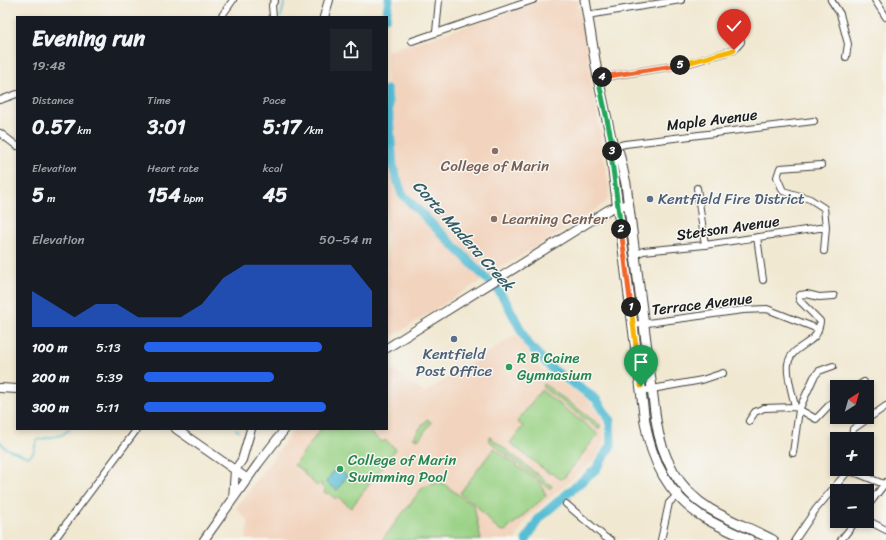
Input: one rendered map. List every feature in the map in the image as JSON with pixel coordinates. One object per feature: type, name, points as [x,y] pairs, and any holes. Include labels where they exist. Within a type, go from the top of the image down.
[{"type":"main road","points":[[324,16],[329,0]]},
{"type":"main road","points":[[585,0],[598,78],[613,147],[611,154],[647,432],[654,458],[668,483],[677,494],[702,516],[739,538],[750,540]]},
{"type":"main road","points":[[613,147],[619,152],[621,159],[629,204],[657,430],[664,454],[685,488],[708,508],[773,540]]},
{"type":"main road","points":[[388,347],[608,210],[629,204]]},
{"type":"main road","points":[[0,388],[16,389]]},
{"type":"main road","points":[[177,430],[248,479]]},
{"type":"main road","points":[[233,499],[235,470],[242,460],[251,430]]},
{"type":"main road","points":[[204,540],[284,430]]},
{"type":"street","points":[[222,16],[233,0]]},
{"type":"street","points":[[273,16],[272,5],[275,0]]},
{"type":"street","points":[[436,32],[439,0]]},
{"type":"street","points":[[412,41],[533,0]]},
{"type":"street","points":[[587,15],[681,0]]},
{"type":"street","points":[[831,0],[840,14],[848,44],[846,57]]},
{"type":"street","points":[[875,0],[886,17]]},
{"type":"street","points":[[598,78],[686,64],[734,50],[741,42],[738,18]]},
{"type":"street","points":[[0,100],[16,94]]},
{"type":"street","name":"Maple Avenue","points":[[613,147],[625,144],[814,120]]},
{"type":"street","points":[[0,133],[16,145]]},
{"type":"street","points":[[821,165],[780,168],[777,177],[783,191],[810,199],[824,208],[826,227],[824,251]]},
{"type":"street","points":[[697,188],[705,245]]},
{"type":"street","name":"Stetson Avenue","points":[[635,255],[651,250],[705,245],[826,227]]},
{"type":"street","points":[[757,237],[763,280]]},
{"type":"street","points":[[793,453],[797,408],[788,374],[788,363],[792,354],[813,339],[818,332],[820,325],[820,321],[801,302],[799,297],[803,294],[819,297],[834,296]]},
{"type":"street","name":"Terrace Avenue","points":[[633,325],[743,310],[767,309],[818,329]]},
{"type":"street","points":[[797,408],[814,377],[819,372],[833,366]]},
{"type":"street","points":[[642,391],[702,380],[723,373]]},
{"type":"street","points":[[749,420],[754,412],[764,408],[797,408],[816,419],[830,404]]},
{"type":"street","points":[[853,432],[853,429],[886,406]]},
{"type":"street","points":[[54,540],[136,430]]},
{"type":"street","points":[[795,540],[816,509],[843,476]]},
{"type":"street","points":[[864,476],[886,484],[874,499]]},
{"type":"street","points":[[661,540],[669,503],[685,488]]},
{"type":"street","points":[[566,504],[606,538],[611,540]]},
{"type":"street","points":[[874,524],[886,530]]},
{"type":"street","points":[[739,538],[745,526]]},
{"type":"street","points":[[841,540],[850,528]]},
{"type":"shaded area","name":"College of Marin","points":[[543,0],[578,0],[609,187],[608,199],[606,202],[570,227],[501,267],[484,280],[388,339],[388,51],[462,28]]},
{"type":"shaded area","points":[[516,335],[538,367],[585,398],[599,413],[602,421],[604,437],[601,449],[596,458],[526,519],[515,540],[246,540],[248,523],[236,508],[294,430],[388,430],[388,367],[424,393]]},
{"type":"green space","points":[[544,384],[601,426],[598,429],[542,387]]},
{"type":"green space","points":[[541,390],[598,434],[564,478],[559,479],[552,473],[550,474],[510,443],[523,426],[517,422]]},
{"type":"green space","points":[[427,419],[431,422],[420,438],[413,438]]},
{"type":"green space","name":"College of Marin Swimming Pool","points":[[320,430],[366,430],[383,442],[385,440],[396,449],[351,508],[338,497],[336,499],[328,493],[326,494],[324,492],[325,490],[321,486],[322,484],[320,483],[317,486],[304,474],[305,472],[294,465]]},
{"type":"green space","points":[[490,437],[552,486],[550,489],[488,440]]},
{"type":"green space","points":[[494,448],[541,484],[546,496],[505,531],[498,530],[476,505],[460,493]]},
{"type":"green space","points":[[441,482],[474,506],[481,540],[382,540],[423,487]]},
{"type":"water","points":[[336,467],[347,476],[337,490],[326,482]]},
{"type":"waterway","points":[[281,16],[285,0]]},
{"type":"waterway","name":"Corte Madera Creek","points":[[386,16],[389,0]]},
{"type":"waterway","name":"Corte Madera Creek","points":[[388,103],[393,167],[402,194],[498,290],[508,305],[528,344],[552,369],[596,399],[610,420],[611,445],[596,469],[539,518],[526,540]]},
{"type":"waterway","points":[[0,441],[5,448],[28,457],[33,453],[37,440],[62,435],[69,430]]},
{"type":"place","name":"College of Marin","points":[[495,151]]},
{"type":"place","name":"Kentfield Fire District","points":[[650,199]]},
{"type":"place","name":"Learning Center","points":[[494,219]]},
{"type":"place","name":"Kentfield Post Office","points":[[454,339]]},
{"type":"place","name":"R B Caine Gymnasium","points":[[509,367]]},
{"type":"place","name":"College of Marin Swimming Pool","points":[[340,469]]},
{"type":"route","points":[[641,386],[611,154],[613,147],[598,78],[686,64],[734,50]]}]
